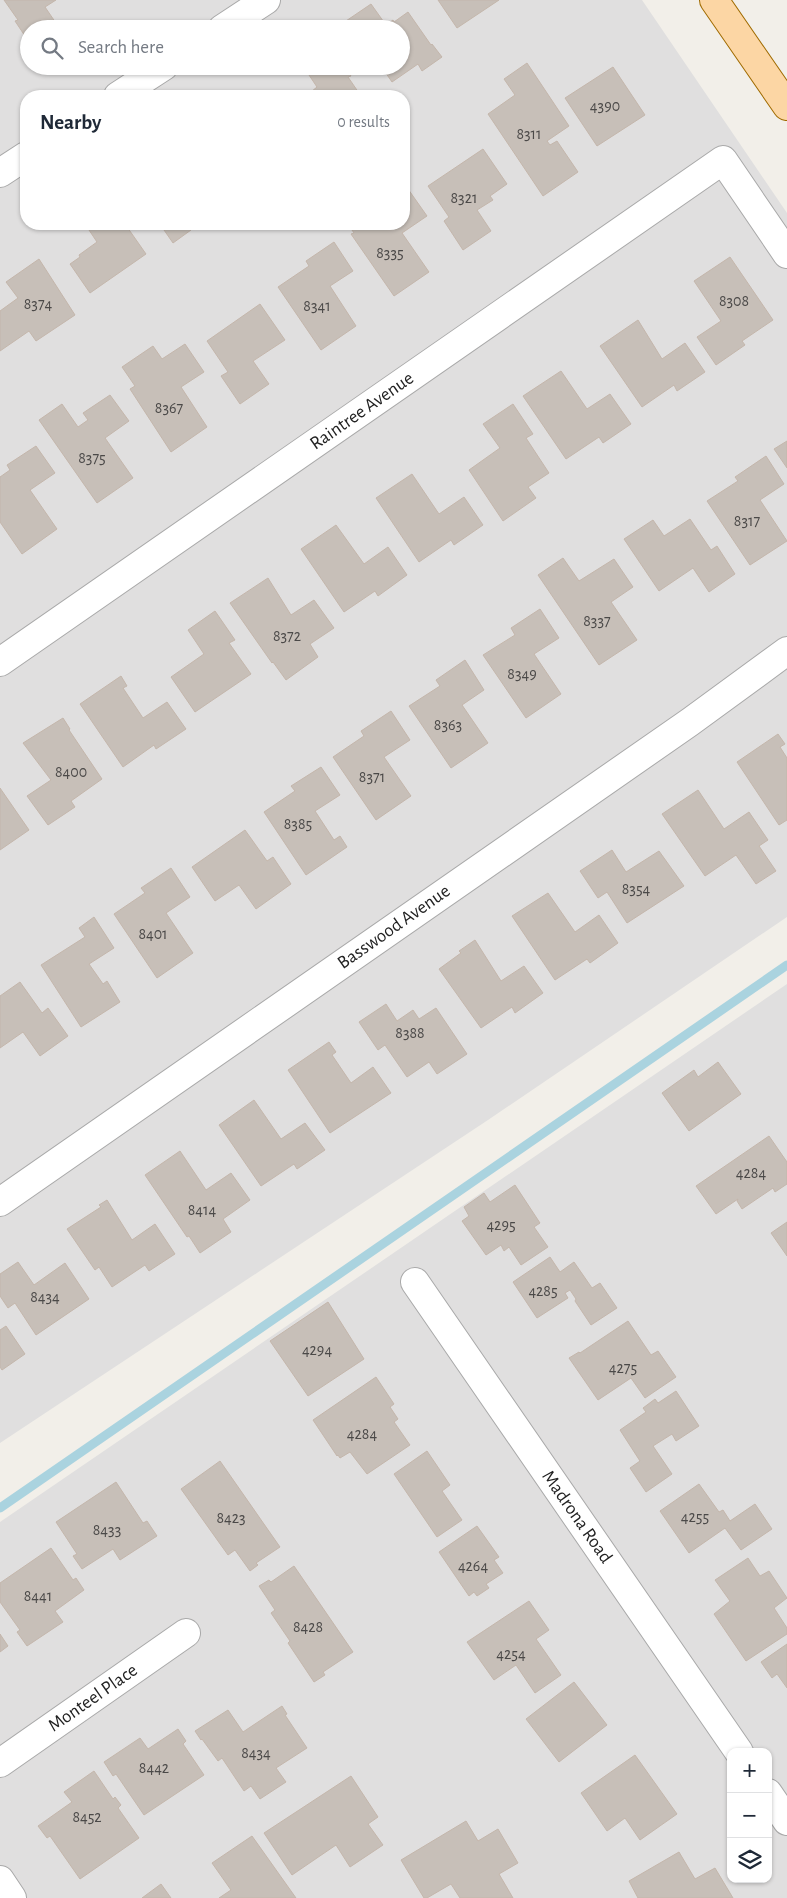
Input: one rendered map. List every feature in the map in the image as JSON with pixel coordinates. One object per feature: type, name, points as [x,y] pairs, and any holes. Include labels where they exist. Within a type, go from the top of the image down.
[{"type":"main road","points":[[714,0],[787,106]]},
{"type":"street","points":[[236,20],[266,0]]},
{"type":"street","points":[[127,90],[150,75]]},
{"type":"street","points":[[0,173],[20,160]]},
{"type":"street","name":"Raintree Avenue","points":[[0,662],[724,160],[787,254]]},
{"type":"street","name":"Basswood Avenue","points":[[0,1202],[690,722],[787,651]]},
{"type":"street","name":"Madrona Road","points":[[416,1282],[737,1748]]},
{"type":"street","name":"Monteel Place","points":[[0,1763],[186,1633]]},
{"type":"street","points":[[772,1799],[787,1821]]},
{"type":"street","points":[[0,1880],[12,1898]]},
{"type":"shaded area","points":[[0,0],[642,0],[787,213],[787,917],[488,1120],[0,1443]]},
{"type":"shaded area","points":[[787,984],[787,1898],[0,1898],[0,1522]]},
{"type":"building","points":[[4,0],[56,0],[45,7],[54,20],[20,20],[20,28],[15,21],[18,20]]},
{"type":"building","points":[[438,0],[499,0],[457,28]]},
{"type":"building","points":[[371,4],[382,20],[347,20]]},
{"type":"building","points":[[408,12],[431,45],[442,57],[422,71],[418,64],[410,70],[410,20],[397,20]]},
{"type":"building","points":[[527,63],[569,126],[547,141],[550,145],[557,141],[578,172],[543,196],[488,114],[515,95],[504,79]]},
{"type":"building","points":[[613,67],[645,115],[597,146],[565,98]]},
{"type":"building","points":[[309,75],[350,75],[348,77],[357,90],[313,90],[317,87]]},
{"type":"building","points":[[387,75],[402,75],[392,82]]},
{"type":"building","points":[[483,149],[507,184],[490,196],[493,200],[477,210],[491,231],[463,250],[444,221],[449,217],[428,186]]},
{"type":"building","points":[[410,192],[427,216],[410,228]]},
{"type":"building","points":[[89,230],[129,230],[146,254],[90,293],[70,264],[97,242]]},
{"type":"building","points":[[164,230],[191,230],[173,243]]},
{"type":"building","points":[[352,230],[406,230],[402,233],[429,272],[394,296],[351,234],[354,233]]},
{"type":"building","points":[[334,242],[353,271],[330,286],[356,326],[321,350],[278,287],[309,266],[306,261]]},
{"type":"building","points":[[730,257],[773,320],[742,341],[745,345],[716,365],[697,337],[721,321],[694,281]]},
{"type":"building","points":[[39,259],[75,315],[36,341],[29,331],[0,351],[0,311],[18,298],[6,282]]},
{"type":"building","points":[[260,304],[285,340],[253,361],[269,384],[240,404],[221,376],[228,372],[207,341]]},
{"type":"building","points":[[638,320],[662,359],[685,343],[705,372],[677,391],[674,385],[642,407],[600,346]]},
{"type":"building","points":[[185,344],[204,372],[181,387],[207,427],[171,452],[130,389],[135,386],[122,367],[153,346],[162,359]]},
{"type":"building","points":[[561,371],[587,409],[610,394],[631,424],[603,443],[599,437],[566,459],[523,396]]},
{"type":"building","points":[[110,395],[129,421],[105,438],[133,478],[97,503],[39,420],[62,404],[78,427],[88,420],[83,413]]},
{"type":"building","points":[[513,404],[533,434],[526,438],[549,473],[528,487],[536,498],[503,521],[469,470],[500,448],[483,424]]},
{"type":"building","points":[[787,441],[787,468],[774,449]]},
{"type":"building","points":[[36,446],[55,473],[30,490],[57,529],[22,554],[0,522],[0,477],[10,470],[7,465]]},
{"type":"building","points":[[766,456],[784,484],[760,500],[787,541],[750,565],[707,501],[738,481],[735,477]]},
{"type":"building","points":[[412,474],[439,514],[464,497],[483,525],[454,545],[451,540],[419,562],[376,498]]},
{"type":"building","points":[[690,519],[711,550],[717,546],[735,574],[709,592],[693,568],[659,591],[624,539],[653,520],[664,536]]},
{"type":"building","points":[[336,525],[364,564],[388,547],[407,575],[378,596],[375,591],[344,612],[301,549]]},
{"type":"building","points":[[563,558],[579,581],[614,559],[633,587],[611,602],[637,640],[599,665],[538,575]]},
{"type":"building","points":[[268,578],[291,615],[314,600],[334,628],[310,644],[318,657],[286,680],[230,603]]},
{"type":"building","points":[[540,609],[559,638],[534,654],[561,694],[526,718],[483,655],[515,635],[511,628]]},
{"type":"building","points":[[215,611],[235,640],[229,643],[251,674],[195,712],[171,677],[204,654],[188,630]]},
{"type":"building","points":[[465,660],[484,690],[462,705],[488,743],[451,768],[409,706],[440,686],[436,680]]},
{"type":"building","points":[[121,676],[127,686],[123,688],[143,718],[167,702],[186,729],[156,749],[154,745],[123,767],[80,704]]},
{"type":"building","points":[[391,711],[410,740],[384,757],[411,796],[376,820],[333,757],[364,736],[361,731]]},
{"type":"building","points":[[63,718],[102,779],[71,801],[75,807],[48,825],[27,796],[51,780],[23,743]]},
{"type":"building","points":[[778,734],[785,744],[780,747],[787,758],[787,820],[779,825],[737,762]]},
{"type":"building","points":[[321,767],[340,795],[315,811],[334,840],[340,836],[347,847],[306,875],[264,812],[295,791],[291,786]]},
{"type":"building","points":[[0,788],[29,830],[0,850]]},
{"type":"building","points":[[698,790],[724,829],[749,812],[768,840],[759,846],[776,871],[756,884],[736,855],[705,876],[662,814]]},
{"type":"building","points":[[245,830],[267,861],[273,857],[291,884],[256,909],[239,885],[215,901],[192,867]]},
{"type":"building","points":[[612,850],[626,872],[659,851],[684,886],[627,923],[607,892],[598,898],[580,871]]},
{"type":"building","points":[[171,868],[190,897],[166,913],[193,953],[157,978],[114,914],[145,893],[141,888]]},
{"type":"building","points":[[548,893],[575,932],[599,915],[618,943],[590,963],[587,959],[555,980],[512,916]]},
{"type":"building","points":[[94,917],[114,948],[89,964],[103,984],[107,981],[120,1002],[81,1027],[41,965],[85,937],[79,928]]},
{"type":"building","points":[[475,940],[501,981],[524,966],[543,993],[515,1013],[512,1007],[481,1028],[439,969]]},
{"type":"building","points":[[20,982],[42,1013],[48,1008],[68,1036],[40,1056],[23,1032],[0,1048],[0,996]]},
{"type":"building","points":[[386,1004],[397,1021],[413,1010],[419,1019],[436,1008],[467,1054],[437,1074],[429,1062],[407,1077],[385,1045],[378,1050],[359,1022]]},
{"type":"building","points":[[329,1042],[336,1052],[332,1055],[351,1083],[373,1067],[391,1093],[330,1133],[288,1070]]},
{"type":"building","points":[[718,1062],[741,1094],[689,1131],[662,1093],[694,1070],[698,1077]]},
{"type":"building","points":[[254,1100],[281,1139],[305,1123],[325,1150],[297,1169],[294,1164],[261,1186],[219,1125]]},
{"type":"building","points":[[769,1136],[787,1162],[787,1184],[775,1192],[773,1188],[742,1209],[737,1201],[738,1199],[716,1214],[696,1186]]},
{"type":"building","points":[[180,1151],[206,1190],[231,1173],[250,1200],[223,1219],[231,1232],[200,1253],[145,1175]]},
{"type":"building","points":[[515,1185],[540,1223],[534,1227],[548,1247],[521,1265],[509,1247],[504,1251],[501,1245],[486,1255],[462,1221],[469,1216],[464,1207],[484,1193],[490,1202]]},
{"type":"building","points":[[107,1200],[132,1240],[155,1224],[175,1254],[149,1271],[145,1265],[112,1287],[99,1267],[95,1270],[67,1229],[101,1207],[99,1205]]},
{"type":"building","points":[[787,1222],[787,1256],[771,1233]]},
{"type":"building","points":[[550,1257],[560,1272],[574,1262],[592,1288],[600,1283],[617,1308],[591,1325],[570,1290],[565,1293],[568,1298],[537,1318],[513,1282]]},
{"type":"building","points":[[18,1262],[34,1285],[65,1263],[89,1299],[36,1335],[15,1303],[8,1308],[0,1296],[0,1274]]},
{"type":"building","points":[[328,1302],[364,1359],[308,1396],[270,1341]]},
{"type":"building","points":[[628,1321],[651,1355],[658,1351],[676,1377],[645,1398],[631,1378],[598,1400],[569,1358],[580,1353]]},
{"type":"building","points":[[6,1326],[25,1354],[2,1370],[0,1367],[0,1330]]},
{"type":"building","points":[[376,1377],[394,1404],[390,1407],[398,1419],[394,1422],[410,1445],[367,1474],[350,1452],[340,1458],[337,1456],[313,1420]]},
{"type":"building","points":[[676,1391],[699,1426],[676,1441],[672,1434],[653,1446],[672,1474],[646,1492],[630,1468],[640,1461],[620,1430],[646,1412],[643,1408],[655,1399],[658,1403]]},
{"type":"building","points":[[427,1451],[450,1485],[442,1491],[462,1520],[437,1537],[394,1474]]},
{"type":"building","points":[[220,1461],[280,1547],[256,1563],[258,1565],[250,1571],[235,1550],[228,1555],[181,1489]]},
{"type":"building","points":[[116,1482],[143,1523],[147,1521],[157,1536],[120,1560],[113,1549],[82,1569],[73,1556],[77,1554],[56,1522]]},
{"type":"building","points":[[699,1484],[719,1512],[723,1510],[730,1521],[755,1504],[772,1529],[741,1550],[725,1528],[689,1553],[660,1511]]},
{"type":"building","points":[[477,1526],[499,1557],[494,1560],[503,1573],[486,1584],[489,1588],[477,1596],[474,1592],[469,1596],[439,1552]]},
{"type":"building","points":[[51,1548],[73,1580],[76,1578],[84,1590],[55,1611],[63,1622],[27,1646],[17,1632],[20,1630],[0,1602],[0,1583]]},
{"type":"building","points":[[748,1558],[760,1576],[769,1571],[787,1598],[774,1608],[787,1628],[787,1634],[746,1661],[714,1614],[730,1601],[715,1580]]},
{"type":"building","points":[[294,1566],[353,1652],[323,1672],[325,1675],[314,1682],[288,1643],[290,1641],[271,1613],[275,1610],[259,1586],[269,1580],[271,1582]]},
{"type":"building","points":[[529,1601],[549,1630],[536,1639],[561,1675],[535,1693],[516,1665],[494,1680],[467,1642]]},
{"type":"building","points":[[0,1634],[8,1646],[0,1652]]},
{"type":"building","points":[[787,1644],[787,1688],[777,1674],[772,1678],[761,1662]]},
{"type":"building","points":[[574,1682],[607,1725],[559,1762],[526,1719]]},
{"type":"building","points":[[282,1706],[287,1714],[285,1715],[307,1748],[276,1768],[286,1782],[260,1799],[251,1786],[244,1791],[222,1758],[218,1761],[195,1731],[228,1710],[243,1732]]},
{"type":"building","points":[[178,1729],[186,1741],[183,1744],[204,1775],[144,1815],[116,1774],[113,1776],[104,1762],[140,1738],[148,1749]]},
{"type":"building","points":[[635,1755],[677,1814],[640,1840],[625,1818],[607,1831],[581,1793]]},
{"type":"building","points":[[94,1771],[113,1799],[115,1797],[121,1805],[118,1808],[139,1838],[80,1879],[50,1836],[47,1838],[38,1826],[72,1802],[64,1792]]},
{"type":"building","points":[[351,1776],[378,1817],[368,1824],[383,1845],[350,1867],[336,1845],[292,1875],[264,1833]]},
{"type":"building","points":[[466,1821],[478,1841],[498,1829],[518,1863],[499,1874],[513,1898],[460,1898],[451,1884],[424,1898],[401,1860]]},
{"type":"building","points":[[252,1836],[296,1898],[219,1898],[231,1890],[212,1863]]},
{"type":"building","points":[[679,1852],[695,1879],[715,1868],[733,1898],[638,1898],[629,1881]]},
{"type":"building","points":[[161,1884],[171,1898],[142,1898]]},
{"type":"waterway","points":[[0,1508],[787,965]]}]
